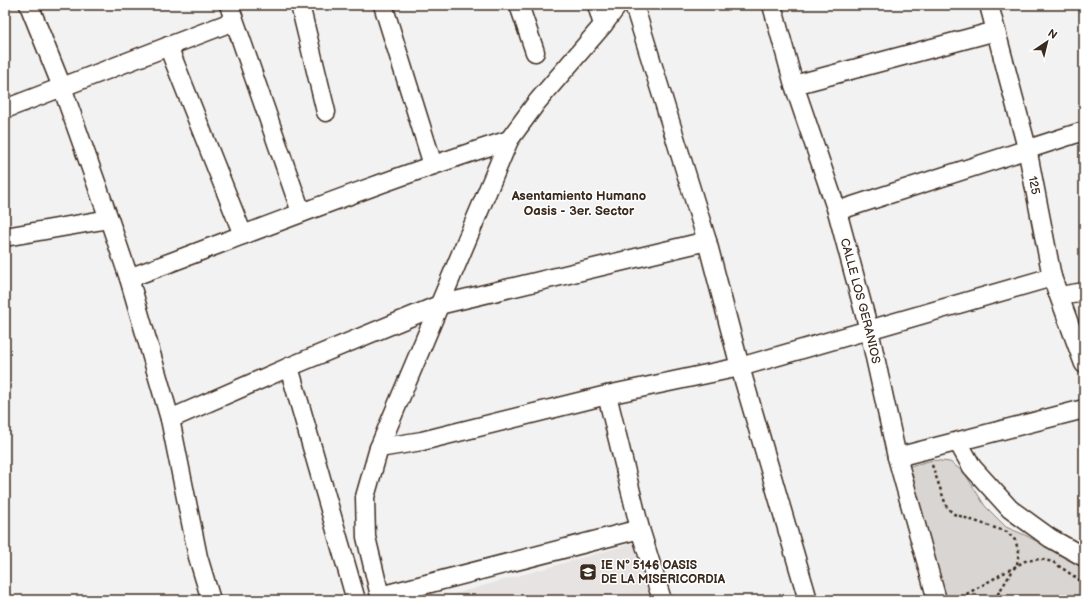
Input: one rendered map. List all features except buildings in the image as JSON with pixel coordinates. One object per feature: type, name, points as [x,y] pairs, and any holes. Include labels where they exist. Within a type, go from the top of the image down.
[{"type":"street","points":[[29,5],[62,87],[129,278],[170,419],[198,557],[211,600]]},
{"type":"street","points":[[300,5],[326,112]]},
{"type":"street","points":[[383,5],[433,164]]},
{"type":"street","points":[[519,5],[535,52]]},
{"type":"street","points":[[597,5],[603,25]]},
{"type":"street","points":[[618,5],[603,25],[537,102],[508,140],[379,448],[366,497],[366,537],[381,598],[640,529]]},
{"type":"street","points":[[634,5],[707,241],[740,367],[808,600]]},
{"type":"street","name":"CALLE LOS GERANIOS","points":[[772,5],[794,86],[837,211],[869,330],[897,457],[937,600]]},
{"type":"street","name":"125","points":[[989,5],[1027,148],[1052,277],[1084,364]]},
{"type":"street","points":[[5,109],[168,46],[231,13],[301,212]]},
{"type":"street","points":[[794,86],[996,31]]},
{"type":"street","points":[[168,46],[244,235]]},
{"type":"street","points":[[837,211],[1027,148],[1084,131]]},
{"type":"street","points":[[129,278],[301,212],[433,164],[508,140]]},
{"type":"street","points":[[5,237],[109,219]]},
{"type":"street","points":[[170,419],[289,367],[439,305],[707,241]]},
{"type":"street","points":[[379,448],[422,442],[607,395],[740,367],[1052,277]]},
{"type":"street","points":[[1060,296],[1084,292]]},
{"type":"street","points":[[289,367],[352,599]]},
{"type":"street","points":[[607,395],[640,529],[662,600]]},
{"type":"street","points":[[897,457],[1084,409]]},
{"type":"street","points":[[958,442],[972,466],[1010,510],[1050,538],[1084,557]]},
{"type":"path","points":[[930,460],[946,508],[954,514],[1007,532],[1015,540],[1019,552],[1016,568],[994,600]]},
{"type":"path","points":[[956,600],[1016,568],[1025,561],[1040,559],[1053,562],[1084,583]]},
{"type":"shaded area","points":[[933,460],[950,462],[964,472],[985,506],[1006,527],[1025,535],[1084,567],[1084,600],[945,600],[908,470],[910,466]]},
{"type":"shaded area","name":"IE N° 5146 OASIS DE LA MISERICORDIA","points":[[634,543],[651,600],[433,600]]},
{"type":"place","name":"IE N° 5146 OASIS DE LA MISERICORDIA","points":[[588,572]]},
{"type":"district","name":"Asentamiento Humano Oasis - 3er. Sector","points":[[579,204]]}]
